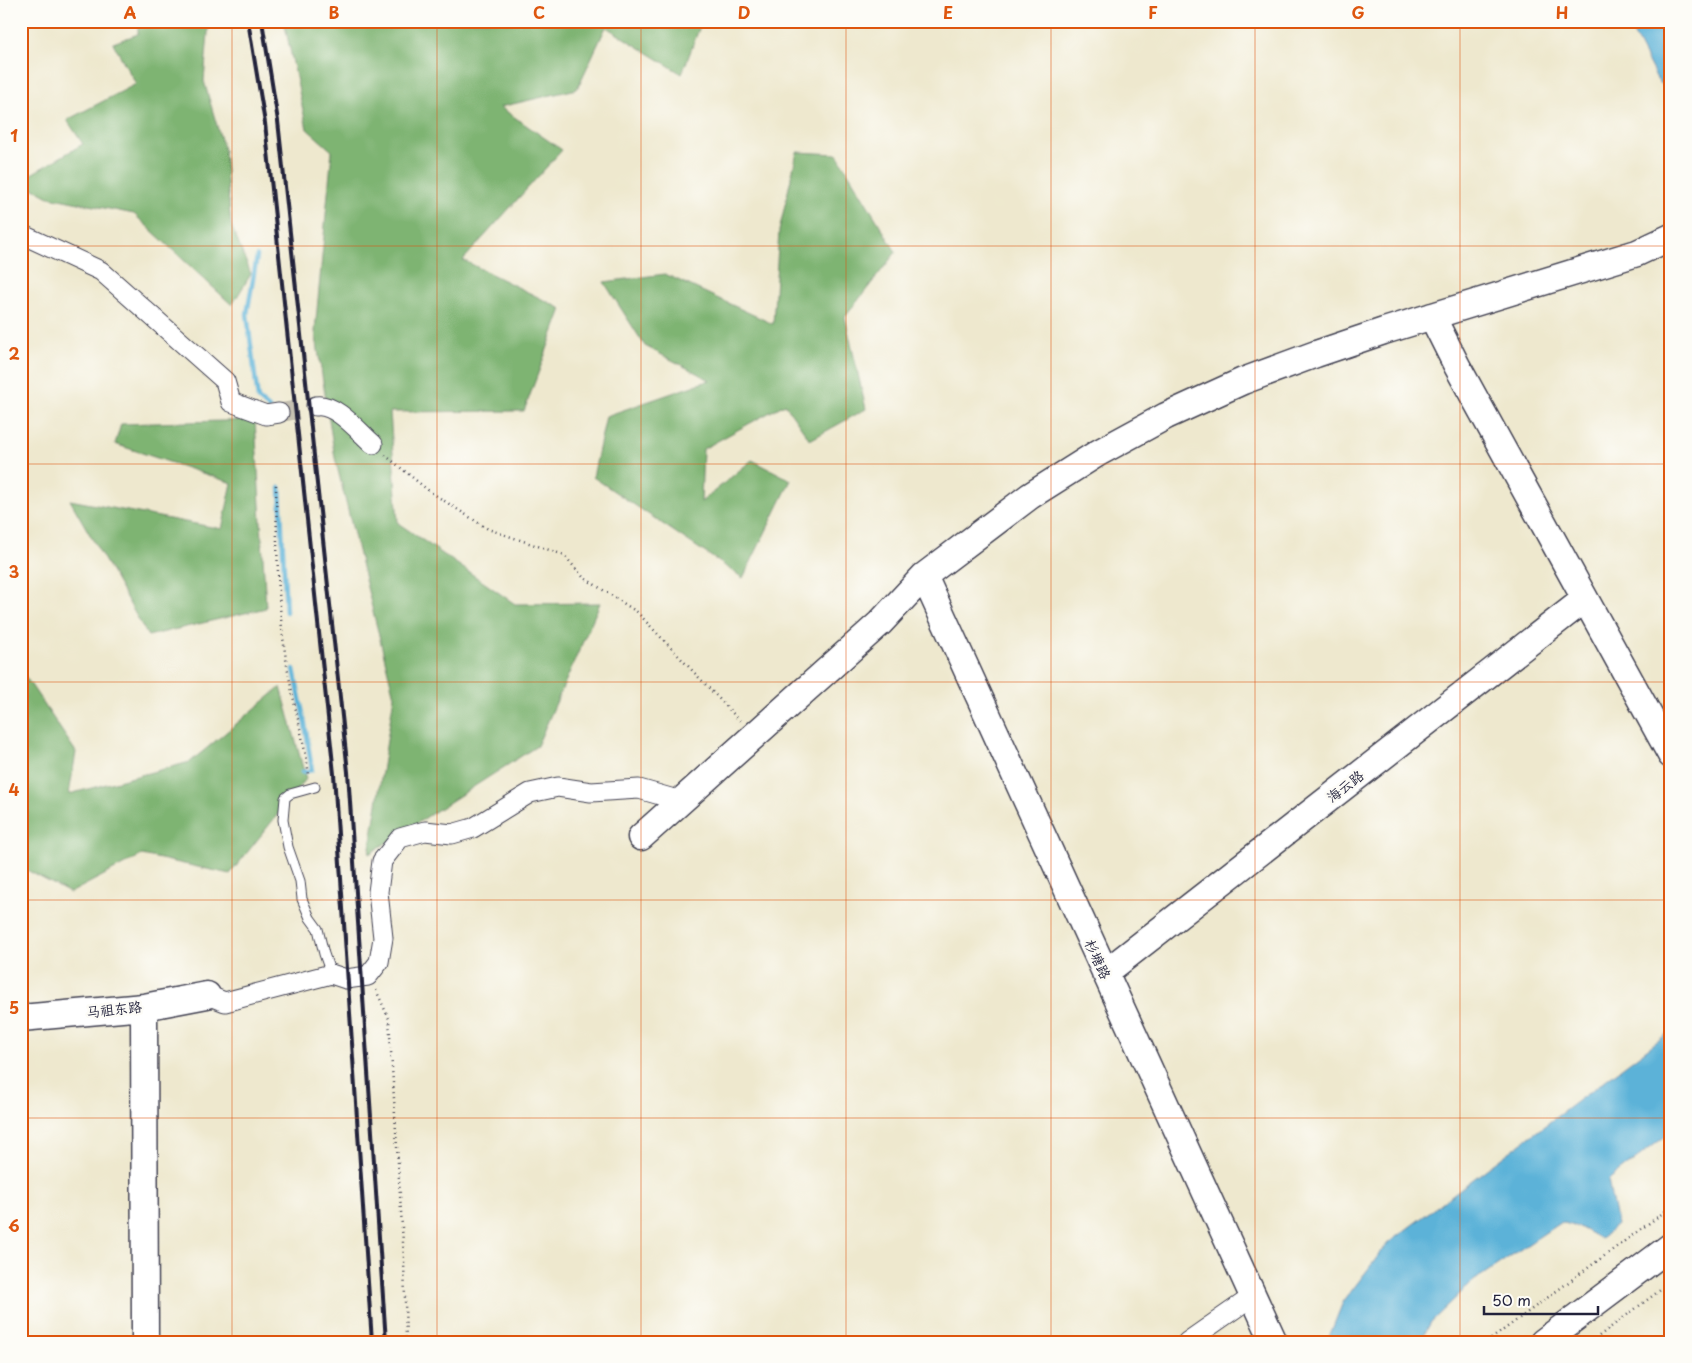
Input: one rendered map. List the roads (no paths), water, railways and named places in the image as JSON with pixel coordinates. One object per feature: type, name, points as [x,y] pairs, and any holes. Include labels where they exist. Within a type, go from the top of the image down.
[{"type":"street","points":[[21,234],[101,271],[225,380],[231,402],[266,415],[279,413]]},
{"type":"street","points":[[641,838],[880,623],[924,576],[1030,496],[1098,452],[1166,416],[1243,381],[1324,351],[1637,253],[1671,238]]},
{"type":"street","points":[[1432,316],[1457,366],[1671,755]]},
{"type":"street","points":[[316,406],[333,409],[373,444]]},
{"type":"street","name":"杉塘路","points":[[924,576],[1274,1342]]},
{"type":"street","name":"海云路","points":[[1105,973],[1585,599]]},
{"type":"street","points":[[207,994],[225,1002],[331,974],[346,978],[368,976],[379,962],[383,938],[378,892],[382,861],[400,838],[425,831],[452,834],[473,828],[530,793],[558,787],[591,792],[639,789],[681,801]]},
{"type":"street","name":"马祖东路","points":[[21,1018],[144,1007],[207,994]]},
{"type":"street","points":[[144,1007],[145,1342]]},
{"type":"street","points":[[1543,1342],[1671,1246]]},
{"type":"street","points":[[1187,1342],[1253,1296]]},
{"type":"lane","points":[[315,787],[290,794],[284,798],[283,820],[288,847],[300,881],[302,899],[310,918],[318,930],[331,974]]},
{"type":"water","points":[[1627,21],[1671,21],[1671,98],[1656,77]]},
{"type":"water","points":[[1671,1031],[1671,1132],[1608,1180],[1617,1225],[1601,1239],[1581,1228],[1561,1222],[1472,1282],[1431,1322],[1420,1342],[1327,1342],[1343,1302],[1388,1243]]},
{"type":"waterway","points":[[257,256],[247,314],[258,399],[269,408]]},
{"type":"waterway","points":[[280,487],[286,612]]},
{"type":"waterway","points":[[294,669],[312,770],[302,772]]},
{"type":"tunnel","points":[[279,413],[316,406]]},
{"type":"railway","points":[[248,21],[265,123],[334,774],[372,1342]]},
{"type":"railway","points":[[262,21],[278,121],[348,772],[386,1342]]}]
